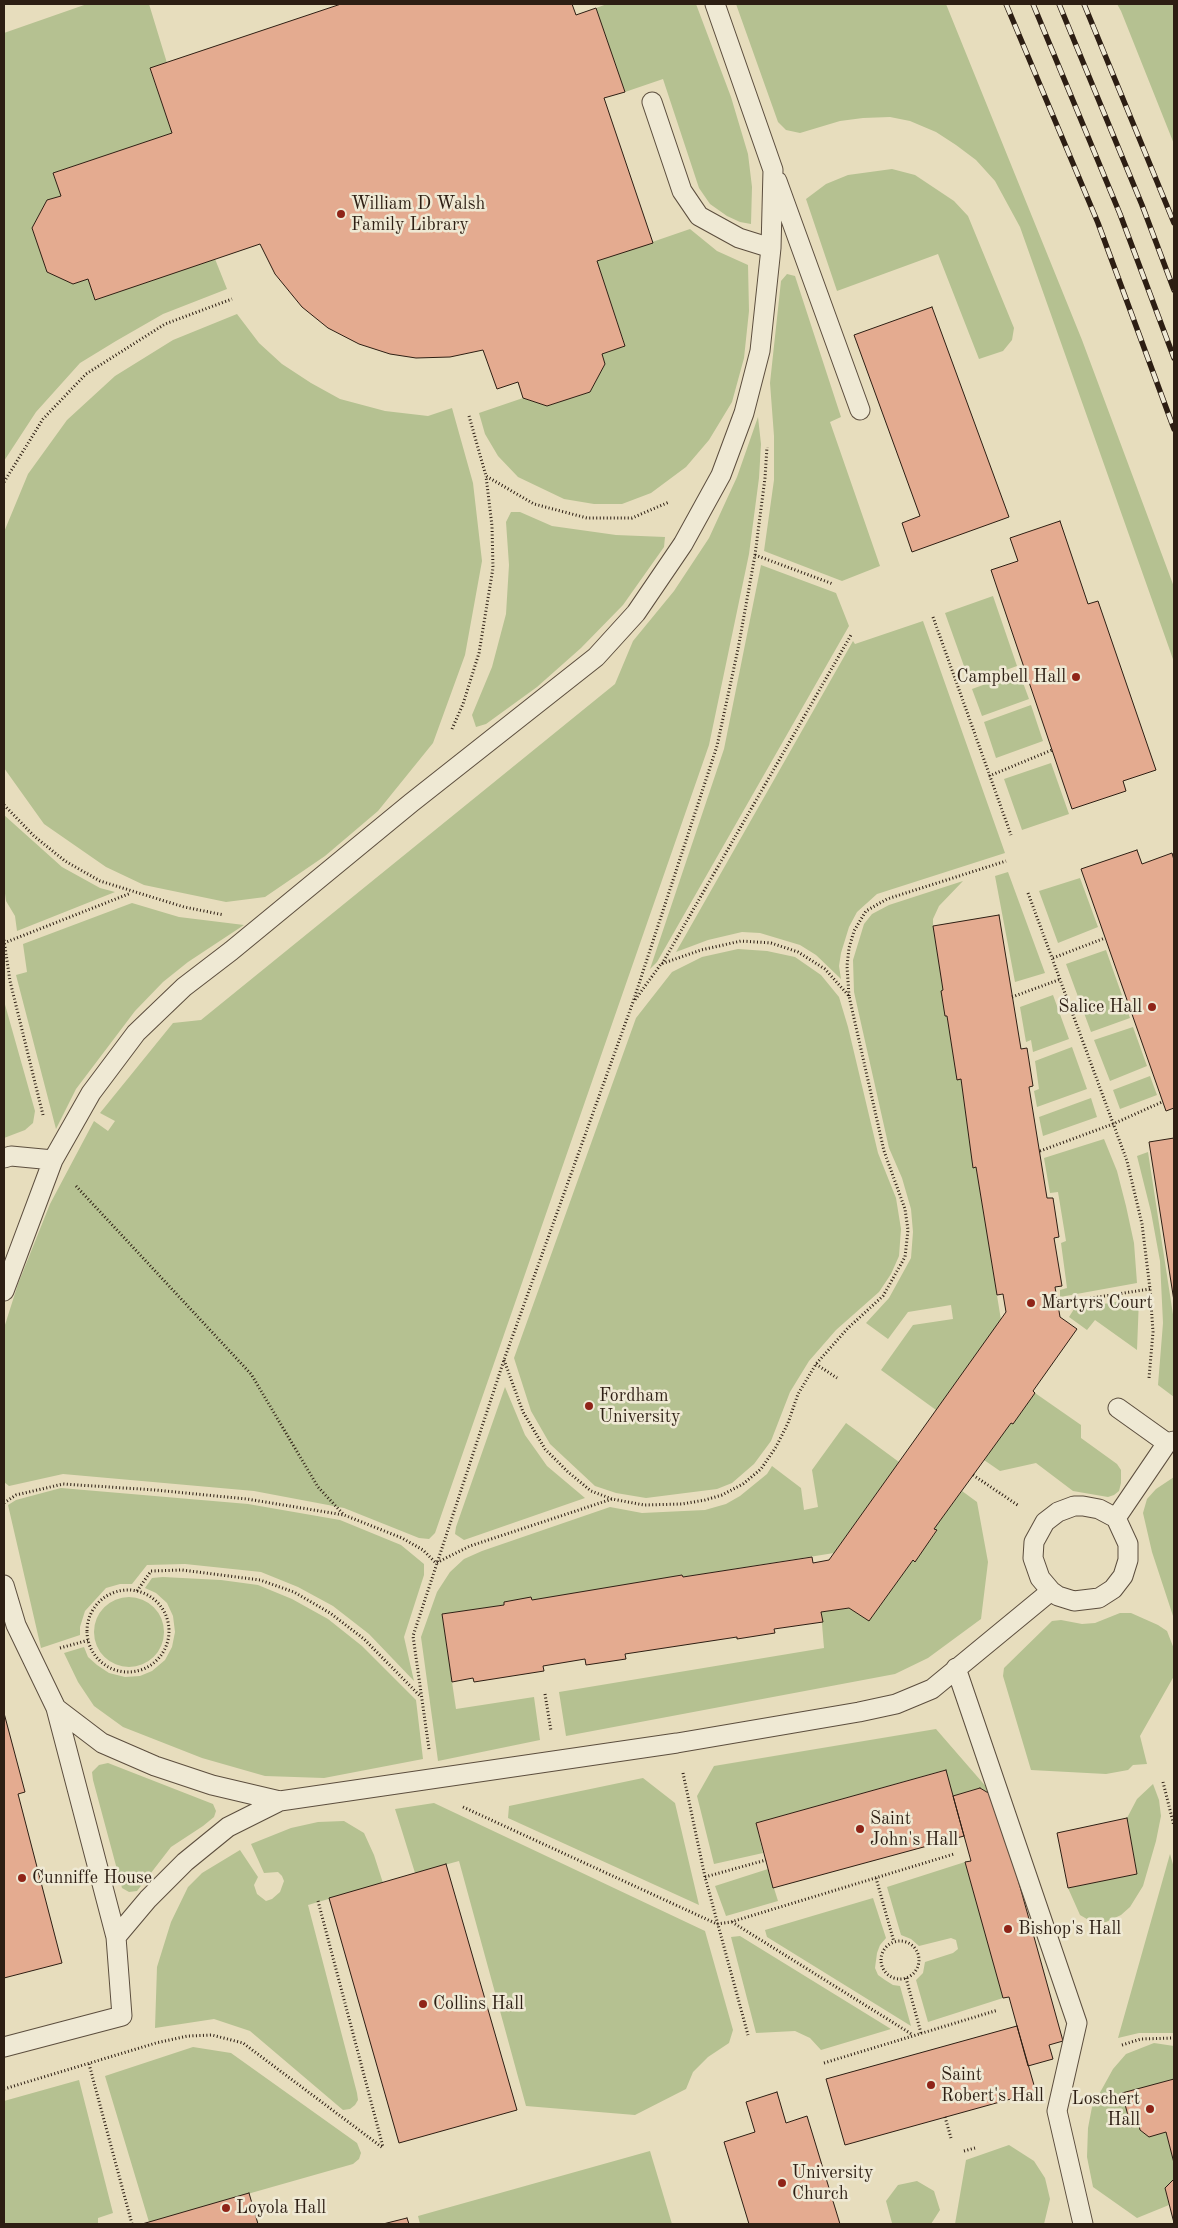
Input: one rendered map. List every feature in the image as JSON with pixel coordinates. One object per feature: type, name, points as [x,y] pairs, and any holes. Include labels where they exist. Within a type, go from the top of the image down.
[{"type":"lane","points":[[715,4],[772,170],[860,410]]},
{"type":"lane","points":[[652,102],[682,192],[699,216],[739,238],[771,248]]},
{"type":"lane","points":[[4,1291],[53,1160],[91,1093],[136,1033],[184,986],[596,657],[636,613],[683,544],[721,475],[744,413],[760,351],[771,248],[772,170]]},
{"type":"lane","points":[[4,1158],[11,1156],[53,1160]]},
{"type":"lane","points":[[1116,1518],[1170,1442],[1118,1408]]},
{"type":"lane","points":[[1082,1506],[1099,1509],[1116,1518],[1128,1544],[1128,1560],[1123,1576],[1113,1589],[1099,1598],[1074,1601],[1051,1591],[1040,1578],[1033,1558],[1034,1542],[1045,1522],[1058,1512],[1082,1506]]},
{"type":"lane","points":[[4,1585],[16,1625],[56,1708],[116,1937],[122,2016],[4,2047]]},
{"type":"lane","points":[[116,1937],[148,1899],[185,1862],[228,1827],[280,1801],[677,1743],[896,1704],[932,1689],[1051,1591]]},
{"type":"lane","points":[[956,1668],[1077,2023],[1057,2111],[1083,2224]]},
{"type":"lane","points":[[56,1708],[102,1743],[155,1766],[212,1785],[280,1801]]},
{"type":"path","points":[[4,482],[43,419],[86,374],[165,324],[232,299]]},
{"type":"path","points":[[452,730],[463,704],[479,653],[492,577],[492,526],[486,476],[469,416]]},
{"type":"path","points":[[767,439],[765,478],[754,555],[738,649],[717,746],[633,1002],[504,1360],[413,1636],[435,1795],[717,1924],[731,1922],[954,1854]]},
{"type":"path","points":[[486,476],[534,504],[587,518],[632,518],[672,500]]},
{"type":"path","points":[[754,555],[834,584]]},
{"type":"path","points":[[932,617],[1011,835]]},
{"type":"path","points":[[633,1002],[662,964],[851,635]]},
{"type":"path","points":[[989,776],[1052,750]]},
{"type":"path","points":[[4,805],[34,836],[65,861],[100,881],[184,907],[222,914],[270,919]]},
{"type":"path","points":[[504,1360],[523,1412],[545,1449],[591,1491],[612,1499],[644,1505],[682,1504],[722,1495],[742,1484],[761,1469],[776,1447],[788,1423],[798,1394],[816,1364],[848,1328],[883,1296],[904,1258],[908,1230],[905,1208],[884,1151],[849,996],[846,966],[854,930],[866,911],[887,899],[1006,861]]},
{"type":"path","points":[[133,892],[4,942],[10,981],[53,1160],[251,1374],[318,1487],[344,1515]]},
{"type":"path","points":[[1028,893],[1126,1161],[1142,1224],[1153,1332],[1149,1378]]},
{"type":"path","points":[[1053,958],[1105,938]]},
{"type":"path","points":[[662,964],[701,950],[741,941],[771,944],[798,952],[825,969],[849,996]]},
{"type":"path","points":[[1012,997],[1061,979]]},
{"type":"path","points":[[1040,1151],[1113,1124],[1162,1102]]},
{"type":"path","points":[[1059,1303],[1150,1289]]},
{"type":"path","points":[[816,1364],[837,1378]]},
{"type":"path","points":[[973,1475],[1045,1522]]},
{"type":"path","points":[[4,1503],[16,1495],[63,1484],[247,1499],[344,1515],[402,1538],[423,1550],[436,1563]]},
{"type":"path","points":[[436,1563],[470,1546],[612,1499]]},
{"type":"path","points":[[137,1591],[151,1572],[182,1570],[260,1580],[294,1592],[330,1613],[364,1639],[422,1697]]},
{"type":"path","points":[[123,1591],[137,1591],[150,1596],[161,1606],[168,1618],[167,1647],[159,1658],[149,1666],[137,1671],[124,1672],[112,1669],[101,1662],[92,1652],[88,1640],[88,1627],[91,1615],[98,1604],[109,1595],[123,1591]]},
{"type":"path","points":[[545,1694],[552,1736]]},
{"type":"path","points":[[677,1743],[705,1877],[748,2035]]},
{"type":"path","points":[[1163,1782],[1174,1826]]},
{"type":"path","points":[[705,1877],[766,1860]]},
{"type":"path","points":[[876,1878],[894,1942]]},
{"type":"path","points":[[4,2090],[188,2036],[212,2035],[242,2043],[383,2148],[318,1901]]},
{"type":"path","points":[[731,1922],[913,2035]]},
{"type":"path","points":[[900,1941],[911,1944],[916,1949],[919,1957],[917,1970],[906,1978],[891,1977],[883,1967],[883,1952],[894,1942],[900,1941]]},
{"type":"path","points":[[906,1978],[921,2033]]},
{"type":"path","points":[[824,2063],[998,2010]]},
{"type":"path","points":[[1122,2045],[1141,2039],[1174,2038]]},
{"type":"path","points":[[89,2064],[132,2224]]},
{"type":"path","points":[[945,2117],[952,2138]]},
{"type":"path","points":[[964,2151],[975,2148]]},
{"type":"green space","points":[[87,4],[149,4],[167,63],[150,69],[172,133],[53,173],[61,196],[47,200],[32,228],[47,272],[73,283],[88,279],[95,300],[215,259],[227,289],[163,314],[80,363],[36,412],[4,461],[4,33]]},
{"type":"green space","points":[[607,4],[696,4],[731,97],[748,154],[752,187],[751,224],[740,222],[727,216],[710,204],[699,188],[663,79],[625,92],[596,8]]},
{"type":"green space","points":[[736,4],[946,4],[1082,340],[1174,587],[1174,662],[1020,227],[995,181],[976,160],[956,145],[936,132],[910,121],[890,117],[863,118],[840,121],[800,133],[786,130],[778,122]]},
{"type":"green space","points":[[1117,4],[1174,4],[1174,144],[1121,11]]},
{"type":"green space","points":[[892,169],[915,175],[954,201],[968,216],[1014,328],[1012,340],[1003,351],[979,359],[938,254],[837,291],[806,199],[826,184],[848,175]]},
{"type":"green space","points":[[690,229],[717,251],[748,265],[749,311],[744,358],[732,402],[709,440],[686,467],[651,493],[622,504],[594,504],[564,499],[518,477],[498,456],[485,434],[479,413],[523,398],[547,406],[590,392],[605,364],[602,354],[625,345],[597,261]]},
{"type":"green space","points":[[787,274],[795,276],[841,417],[830,422],[880,566],[842,581],[764,551],[774,480],[774,436],[770,383],[781,281]]},
{"type":"green space","points":[[237,314],[259,343],[282,364],[340,399],[385,411],[428,416],[452,408],[473,483],[482,561],[465,655],[433,743],[378,811],[325,856],[265,897],[226,902],[144,885],[106,867],[44,824],[4,768],[4,532],[28,474],[67,420],[115,376],[173,340]]},
{"type":"green space","points":[[758,417],[761,444],[759,478],[749,554],[709,745],[435,1533],[429,1539],[419,1538],[344,1508],[254,1491],[63,1474],[9,1486],[4,1482],[4,1328],[18,1284],[50,1204],[94,1121],[108,1131],[115,1121],[100,1113],[173,1023],[201,1020],[615,684],[633,641],[674,591],[709,538],[737,477]]},
{"type":"green space","points":[[511,512],[520,512],[552,526],[616,535],[665,537],[664,547],[623,605],[581,648],[537,687],[486,724],[476,727],[472,715],[492,667],[506,614],[509,565],[506,522]]},
{"type":"green space","points":[[761,565],[836,593],[849,626],[657,962],[650,969],[724,749]]},
{"type":"green space","points":[[993,596],[1017,666],[970,683],[945,613]]},
{"type":"green space","points":[[923,621],[1005,853],[877,894],[857,912],[849,927],[839,966],[841,979],[816,955],[800,945],[760,933],[742,932],[708,940],[676,952],[853,641],[855,644]]},
{"type":"green space","points":[[1019,672],[1029,699],[982,716],[972,689]]},
{"type":"green space","points":[[1031,705],[1043,741],[996,758],[984,722]]},
{"type":"green space","points":[[1051,763],[1069,814],[1022,830],[1004,779]]},
{"type":"green space","points":[[4,815],[62,867],[100,888],[115,892],[17,931],[15,916],[6,901],[4,886]]},
{"type":"green space","points":[[1008,872],[1045,973],[1015,982],[995,876]]},
{"type":"green space","points":[[1080,878],[1098,927],[1058,943],[1039,891]]},
{"type":"green space","points":[[963,881],[939,906],[933,919],[933,926],[945,1016],[947,1016],[957,1079],[961,1079],[973,1167],[976,1167],[1001,1320],[936,1410],[881,1370],[913,1325],[953,1319],[951,1305],[908,1312],[888,1339],[866,1323],[889,1298],[911,1258],[913,1232],[911,1209],[902,1178],[889,1148],[854,992],[853,960],[864,924],[872,914],[889,905]]},
{"type":"green space","points":[[132,903],[179,917],[244,925],[188,962],[163,982],[135,1011],[76,1089],[56,1129],[16,975],[27,972],[23,944]]},
{"type":"green space","points":[[738,949],[767,951],[795,957],[821,975],[839,997],[878,1153],[896,1198],[901,1229],[899,1256],[891,1274],[879,1292],[836,1330],[809,1361],[790,1392],[771,1441],[754,1464],[732,1483],[717,1489],[646,1498],[616,1493],[595,1486],[550,1444],[531,1411],[514,1358],[636,1018],[672,972],[702,957]]},
{"type":"green space","points":[[1106,950],[1130,1018],[1091,1032],[1066,964]]},
{"type":"green space","points":[[1053,995],[1069,1039],[1033,1052],[1031,1040],[1026,1042],[1020,1007]]},
{"type":"green space","points":[[4,1001],[35,1111],[33,1123],[25,1130],[4,1138]]},
{"type":"green space","points":[[1133,1027],[1147,1066],[1110,1081],[1094,1040]]},
{"type":"green space","points":[[1072,1047],[1087,1089],[1037,1107],[1034,1091],[1039,1089],[1035,1061]]},
{"type":"green space","points":[[1150,1076],[1157,1095],[1120,1109],[1113,1090]]},
{"type":"green space","points":[[1091,1098],[1097,1117],[1043,1136],[1039,1117]]},
{"type":"green space","points":[[1104,1139],[1117,1171],[1126,1206],[1134,1243],[1137,1283],[1060,1297],[1060,1290],[1067,1288],[1061,1243],[1066,1241],[1058,1192],[1050,1193],[1044,1158]]},
{"type":"green space","points":[[1148,1152],[1174,1321],[1174,1397],[1158,1385],[1163,1323],[1160,1261],[1151,1212],[1137,1156]]},
{"type":"green space","points":[[1139,1298],[1137,1350],[1095,1320],[1087,1330],[1069,1317],[1074,1309]]},
{"type":"green space","points":[[505,1387],[525,1435],[547,1466],[585,1498],[464,1540],[455,1534],[456,1527]]},
{"type":"green space","points":[[1035,1393],[1081,1425],[1081,1438],[1117,1464],[1121,1470],[1119,1491],[1108,1497],[1073,1491],[1036,1463],[1000,1471],[984,1460]]},
{"type":"green space","points":[[846,1423],[899,1462],[834,1553],[683,1577],[682,1575],[532,1600],[531,1598],[504,1602],[504,1605],[442,1614],[456,1709],[534,1697],[540,1740],[438,1761],[421,1637],[437,1592],[450,1572],[464,1559],[610,1507],[642,1513],[705,1510],[726,1504],[740,1496],[767,1474],[772,1466],[801,1488],[804,1510],[818,1507],[812,1470]]},
{"type":"green space","points":[[1174,1477],[1174,1619],[1152,1552],[1143,1513],[1147,1499],[1156,1489]]},
{"type":"green space","points":[[61,1488],[248,1504],[340,1520],[401,1545],[424,1564],[424,1575],[404,1637],[414,1681],[369,1634],[333,1606],[298,1587],[261,1572],[185,1564],[147,1565],[132,1584],[120,1584],[106,1588],[85,1611],[80,1627],[80,1635],[41,1648],[8,1505],[16,1500]]},
{"type":"green space","points":[[962,1491],[977,1502],[988,1562],[981,1619],[928,1658],[895,1674],[566,1736],[559,1692],[824,1648],[821,1612],[849,1608],[869,1621],[913,1560],[915,1561],[937,1531],[934,1529]]},
{"type":"green space","points":[[152,1578],[221,1580],[258,1585],[292,1599],[328,1619],[362,1646],[416,1700],[423,1759],[324,1778],[265,1776],[202,1758],[123,1727],[94,1706],[78,1682],[64,1653],[84,1647],[88,1657],[97,1665],[109,1673],[125,1677],[140,1676],[152,1671],[165,1660],[172,1647],[175,1632],[173,1616],[167,1603],[156,1593],[145,1588]]},
{"type":"green space","points":[[122,1597],[136,1597],[149,1602],[159,1612],[164,1625],[164,1639],[159,1652],[149,1662],[136,1667],[122,1667],[109,1662],[99,1652],[94,1639],[94,1625],[99,1612],[109,1602]]},
{"type":"green space","points":[[1120,1613],[1131,1613],[1167,1631],[1174,1649],[1174,1676],[1140,1736],[1147,1764],[1133,1765],[1128,1770],[1106,1774],[1031,1770],[1003,1676],[1004,1668],[1052,1621],[1061,1620],[1082,1624],[1095,1623]]},
{"type":"green space","points":[[936,1729],[995,1797],[980,1788],[953,1796],[945,1770],[756,1823],[763,1853],[714,1864],[697,1796],[714,1766]]},
{"type":"green space","points":[[108,1763],[213,1804],[216,1811],[214,1817],[203,1826],[171,1847],[137,1891],[129,1892],[122,1888],[93,1780],[92,1772],[99,1765]]},
{"type":"green space","points":[[643,1778],[675,1803],[699,1905],[508,1818],[509,1806]]},
{"type":"green space","points":[[1153,1784],[1159,1800],[1161,1816],[1143,1886],[1130,1907],[1121,1915],[1106,1922],[1092,1922],[1080,1915],[1068,1888],[1137,1874],[1127,1818],[1137,1799]]},
{"type":"green space","points":[[434,1803],[705,1931],[733,2030],[729,2043],[708,2057],[693,2072],[686,2089],[635,2115],[526,2106],[459,1861],[415,1873],[395,1809]]},
{"type":"green space","points":[[344,1821],[364,1833],[374,1855],[383,1883],[308,1905],[357,2093],[358,2100],[355,2105],[350,2109],[343,2110],[250,2031],[214,2019],[155,2028],[157,1967],[171,1922],[188,1887],[202,1873],[240,1850],[258,1877],[254,1885],[257,1894],[266,1901],[272,1899],[280,1892],[284,1881],[278,1872],[264,1873],[251,1844],[291,1828],[318,1822]]},
{"type":"green space","points":[[1170,1854],[1174,1868],[1174,2033],[1139,2033],[1118,2038]]},
{"type":"green space","points":[[965,1862],[1003,1998],[928,2022],[916,1980],[923,1973],[925,1962],[953,1953],[958,1949],[956,1940],[951,1938],[919,1946],[911,1939],[901,1935],[887,1887]]},
{"type":"green space","points":[[768,1869],[778,1901],[726,1916],[715,1886]]},
{"type":"green space","points":[[873,1898],[886,1938],[880,1945],[877,1953],[875,1968],[878,1975],[893,1985],[900,1986],[911,2026],[767,1937],[765,1930]]},
{"type":"green space","points":[[740,1936],[891,2029],[821,2050],[810,2038],[795,2031],[756,2033],[731,1937]]},
{"type":"green space","points":[[1154,2043],[1174,2046],[1174,2079],[1122,2094],[1131,2127],[1139,2125],[1166,2132],[1174,2163],[1174,2179],[1165,2188],[1169,2205],[1137,2218],[1093,2187],[1087,2157],[1088,2128],[1092,2107],[1113,2069],[1126,2054]]},
{"type":"green space","points":[[193,2047],[231,2053],[357,2143],[361,2153],[359,2159],[353,2164],[149,2222],[105,2076]]},
{"type":"green space","points":[[79,2080],[113,2213],[98,2218],[98,2224],[4,2224],[4,2101]]},
{"type":"green space","points":[[1009,2145],[1034,2161],[1045,2178],[1050,2199],[1044,2224],[955,2224],[966,2160]]},
{"type":"green space","points":[[650,2151],[672,2224],[420,2224],[418,2216]]},
{"type":"green space","points":[[917,2181],[934,2191],[940,2210],[931,2224],[892,2223],[886,2201],[898,2185]]},
{"type":"building","name":"William D Walsh Family Library","points":[[341,4],[572,4],[576,15],[596,8],[625,92],[604,98],[653,243],[597,261],[625,346],[602,354],[605,364],[590,392],[547,406],[523,398],[518,382],[497,389],[483,350],[450,357],[416,358],[390,354],[359,344],[328,328],[302,307],[275,274],[260,244],[95,300],[88,279],[73,284],[47,272],[32,228],[47,200],[61,196],[53,173],[172,133],[150,68]]},
{"type":"building","points":[[932,307],[1009,517],[912,552],[902,523],[920,516],[854,335]]},
{"type":"building","name":"Campbell Hall","points":[[1060,521],[1088,604],[1098,601],[1156,770],[1123,781],[1126,791],[1072,809],[991,570],[1018,561],[1010,538]]},
{"type":"building","name":"Salice Hall","points":[[1137,850],[1142,864],[1172,853],[1174,860],[1174,1108],[1166,1111],[1081,869]]},
{"type":"building","name":"Martyrs Court","points":[[999,915],[1021,1049],[1027,1048],[1033,1086],[1029,1087],[1047,1198],[1053,1198],[1059,1237],[1054,1238],[1062,1286],[1055,1287],[1060,1317],[1077,1329],[1033,1391],[1035,1393],[1013,1424],[1011,1423],[934,1529],[937,1530],[915,1562],[913,1560],[869,1621],[849,1608],[821,1612],[823,1622],[774,1629],[775,1633],[625,1654],[626,1659],[586,1665],[585,1659],[543,1666],[544,1671],[474,1682],[473,1678],[452,1682],[442,1614],[504,1605],[504,1602],[531,1597],[532,1600],[682,1575],[683,1577],[812,1557],[813,1563],[829,1560],[1006,1312],[1003,1294],[997,1295],[976,1167],[973,1168],[961,1079],[957,1080],[947,1016],[945,1016],[933,926]]},
{"type":"building","points":[[1174,1138],[1174,1301],[1149,1142]]},
{"type":"building","name":"Cunniffe House","points":[[4,1713],[25,1792],[18,1794],[62,1963],[4,1978]]},
{"type":"building","name":"Saint John's Hall","points":[[946,1770],[964,1836],[773,1888],[756,1823]]},
{"type":"building","name":"Bishop's Hall","points":[[980,1788],[995,1797],[1063,2041],[1049,2045],[1053,2059],[1028,2066],[1009,1997],[1003,1998],[965,1862],[971,1861],[953,1796]]},
{"type":"building","points":[[1127,1818],[1137,1874],[1068,1888],[1057,1833]]},
{"type":"building","name":"Collins Hall","points":[[446,1864],[517,2110],[399,2143],[329,1898]]},
{"type":"building","name":"Saint Robert's Hall","points":[[1017,2026],[1036,2092],[845,2145],[826,2079]]},
{"type":"building","name":"Loschert Hall","points":[[1174,2079],[1174,2163],[1166,2132],[1149,2137],[1140,2130],[1139,2125],[1131,2127],[1122,2093]]},
{"type":"building","name":"University Church","points":[[777,2092],[786,2123],[807,2116],[840,2224],[749,2224],[724,2142],[755,2132],[746,2102]]},
{"type":"building","points":[[1174,2179],[1174,2223],[1165,2188]]},
{"type":"building","name":"Loyola Hall","points":[[249,2193],[258,2224],[142,2224],[149,2222]]},
{"type":"building","points":[[407,2218],[409,2224],[383,2224]]},
{"type":"railway","points":[[1006,4],[1098,223],[1174,429]]},
{"type":"railway","points":[[1033,4],[1120,214],[1174,358]]},
{"type":"railway","points":[[1059,4],[1142,205],[1174,290]]},
{"type":"railway","points":[[1084,4],[1174,223]]},
{"type":"place","name":"William D Walsh Family Library","points":[[341,214]]},
{"type":"place","name":"Campbell Hall","points":[[1076,677]]},
{"type":"place","name":"Salice Hall","points":[[1152,1007]]},
{"type":"place","name":"Martyrs Court","points":[[1031,1303]]},
{"type":"place","name":"Fordham University","points":[[589,1406]]},
{"type":"place","name":"Saint John's Hall","points":[[860,1829]]},
{"type":"place","name":"Cunniffe House","points":[[22,1878]]},
{"type":"place","name":"Bishop's Hall","points":[[1008,1929]]},
{"type":"place","name":"Collins Hall","points":[[423,2004]]},
{"type":"place","name":"Saint Robert's Hall","points":[[931,2085]]},
{"type":"place","name":"Loschert Hall","points":[[1150,2109]]},
{"type":"place","name":"University Church","points":[[782,2183]]},
{"type":"place","name":"Loyola Hall","points":[[226,2208]]}]
